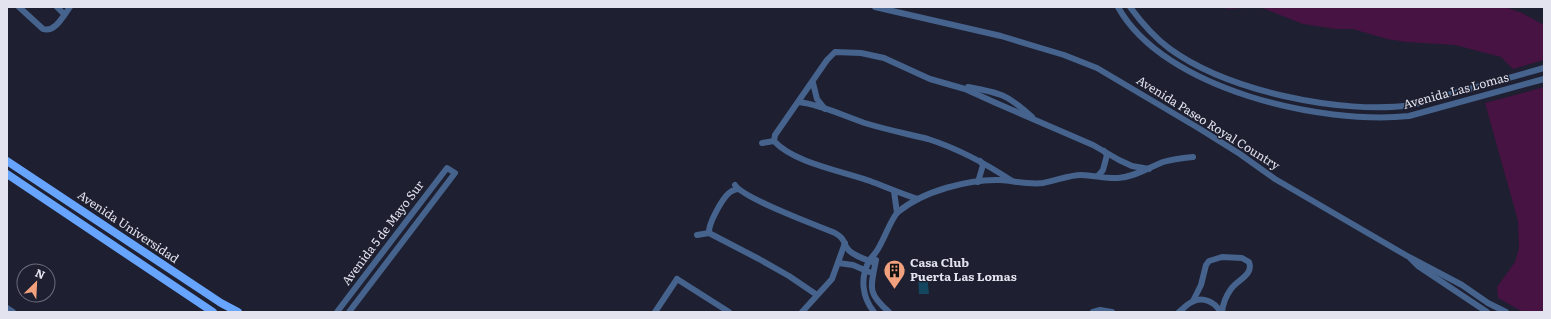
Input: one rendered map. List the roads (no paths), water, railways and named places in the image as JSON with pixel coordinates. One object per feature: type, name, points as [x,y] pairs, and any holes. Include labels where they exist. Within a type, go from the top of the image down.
[{"type":"main road","name":"Avenida Universidad","points":[[7,161],[221,304],[238,312]]},
{"type":"main road","name":"Avenida Universidad","points":[[7,174],[213,312]]},
{"type":"street","points":[[19,7],[43,29],[48,31],[53,29],[70,7]]},
{"type":"street","points":[[57,7],[64,14]]},
{"type":"street","name":"Avenida Paseo Royal Country","points":[[875,7],[1001,36],[1064,55],[1097,68],[1200,129],[1240,154],[1275,179],[1506,312]]},
{"type":"street","name":"Avenida Las Lomas","points":[[1118,7],[1131,25],[1149,44],[1165,57],[1187,70],[1227,88],[1262,100],[1325,113],[1387,118],[1409,116],[1544,79]]},
{"type":"street","name":"Avenida Las Lomas","points":[[1130,7],[1139,19],[1170,49],[1191,62],[1238,82],[1264,91],[1297,99],[1364,108],[1392,108],[1412,105],[1544,68]]},
{"type":"street","points":[[774,141],[775,135],[827,60],[835,52],[871,54],[930,79],[1000,94],[1021,106],[1036,120]]},
{"type":"street","points":[[813,82],[817,99],[825,109]]},
{"type":"street","points":[[950,84],[965,89],[1093,145],[1132,166],[1149,169]]},
{"type":"street","points":[[799,102],[875,126],[928,140],[971,156],[1013,182]]},
{"type":"street","points":[[762,143],[774,141],[780,146],[818,165],[870,181],[918,199]]},
{"type":"street","points":[[1098,176],[1106,162],[1107,156],[1104,151]]},
{"type":"street","points":[[874,312],[868,305],[863,289],[863,280],[866,270],[872,262],[897,213],[918,199],[953,186],[978,182],[1000,180],[1042,183],[1080,175],[1117,178],[1129,176],[1172,160],[1193,157]]},
{"type":"street","points":[[978,182],[983,165],[980,161]]},
{"type":"street","name":"Avenida 5 de Mayo Sur","points":[[337,312],[447,168],[455,173],[349,312]]},
{"type":"street","points":[[709,233],[710,226],[727,194],[736,187],[760,201],[835,233],[842,237],[847,249],[872,262]]},
{"type":"street","points":[[894,191],[897,213]]},
{"type":"street","points":[[697,236],[709,233],[765,262],[817,295]]},
{"type":"street","points":[[802,312],[832,279],[845,242]]},
{"type":"street","points":[[1179,312],[1193,301],[1201,285],[1206,266],[1209,261],[1222,257],[1242,258],[1248,262],[1249,270],[1247,275],[1232,287],[1227,294],[1221,312]]},
{"type":"street","points":[[1409,257],[1418,266],[1487,312]]},
{"type":"street","points":[[872,262],[871,290],[875,298],[889,312]]},
{"type":"street","points":[[838,263],[853,265],[872,273]]},
{"type":"street","points":[[655,312],[676,278],[729,312]]},
{"type":"street","points":[[1193,301],[1206,300],[1211,302],[1221,312]]},
{"type":"street","points":[[7,308],[13,312]]},
{"type":"street","points":[[1093,312],[1100,310],[1112,312]]},
{"type":"water","points":[[927,274],[929,294],[919,294],[918,275]]},
{"type":"place","name":"Casa Club Puerta Las Lomas","points":[[894,290]]}]
